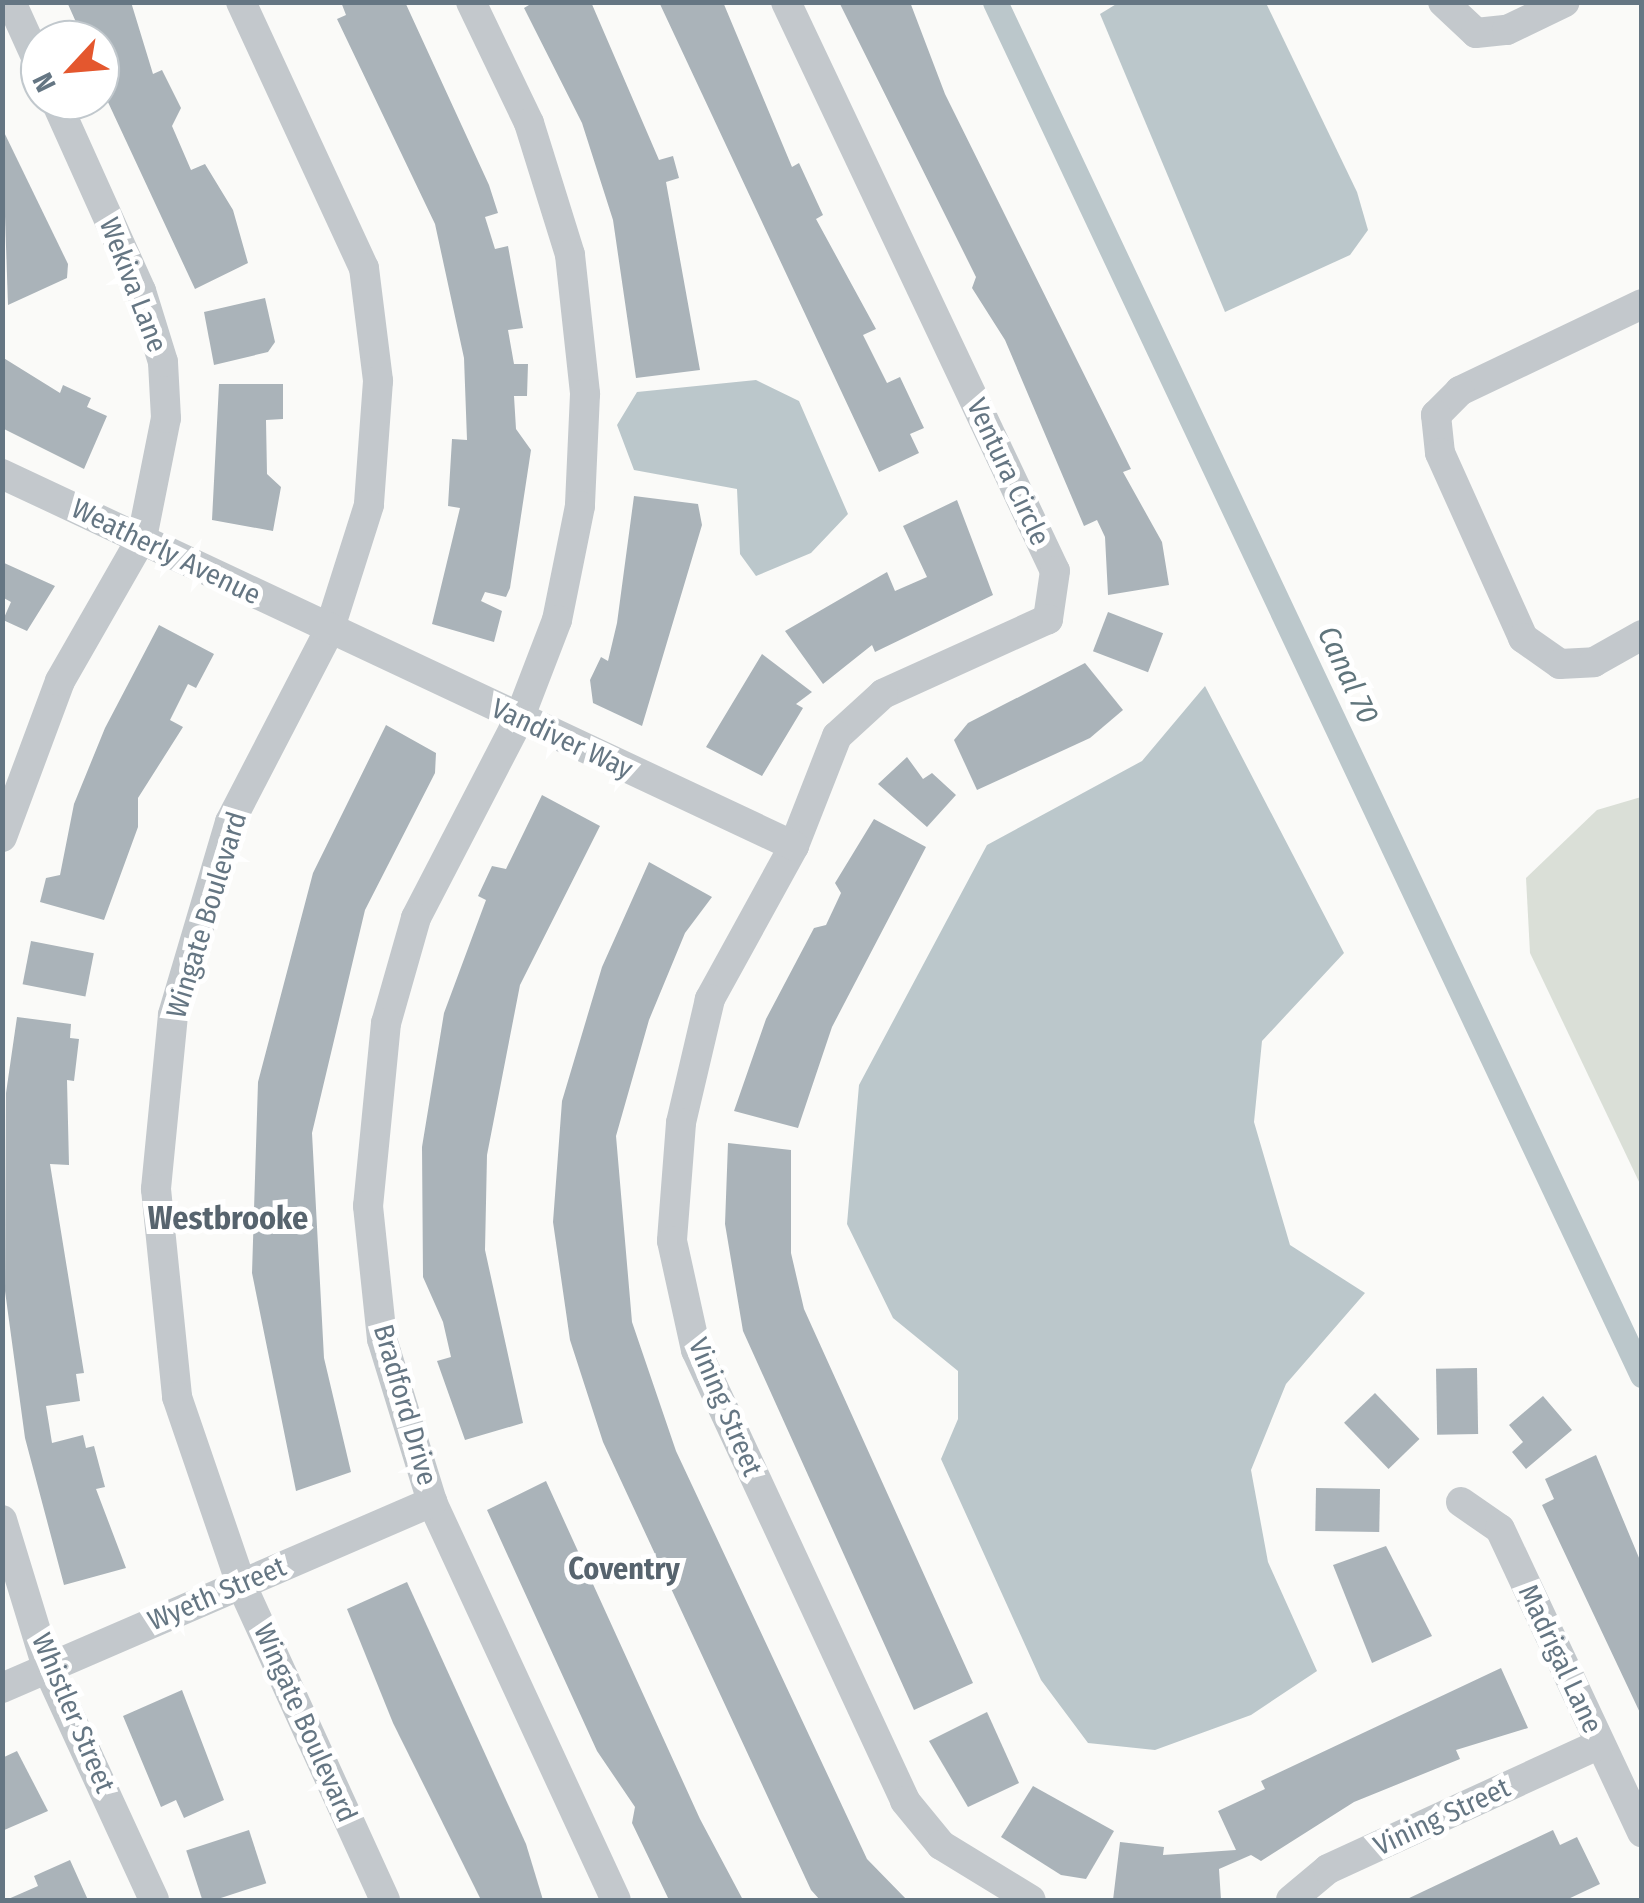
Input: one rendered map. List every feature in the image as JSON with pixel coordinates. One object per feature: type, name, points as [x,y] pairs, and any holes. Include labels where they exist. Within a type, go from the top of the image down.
[{"type":"street","name":"Wingate Boulevard","points":[[241,2],[364,268],[378,381],[370,504],[329,631],[230,822],[174,1015],[156,1189],[177,1397],[242,1584],[385,1900]]},
{"type":"street","points":[[471,2],[529,123],[570,254],[585,394],[580,506],[558,620],[519,719]]},
{"type":"street","name":"Ventura Circle","points":[[786,2],[1054,571],[1048,619],[883,694],[837,736],[794,846]]},
{"type":"street","points":[[1443,2],[1476,33],[1506,30],[1565,2]]},
{"type":"street","name":"Wekiva Lane","points":[[63,120],[163,362],[159,480],[142,538]]},
{"type":"street","points":[[1642,304],[1460,391],[1436,415],[1440,453],[1522,638],[1560,664],[1594,662],[1642,635]]},
{"type":"street","name":"Weatherly Avenue","points":[[2,474],[329,631]]},
{"type":"street","points":[[2,836],[60,681],[142,538]]},
{"type":"street","name":"Vandiver Way","points":[[329,631],[794,846]]},
{"type":"street","name":"Bradford Drive","points":[[519,719],[416,918],[386,1023],[368,1206],[382,1339],[432,1502],[616,1900]]},
{"type":"street","name":"Vining Street","points":[[794,846],[710,999],[681,1123],[672,1241],[696,1350],[906,1802],[940,1845],[1031,1900]]},
{"type":"street","name":"Wyeth Street","points":[[2,1688],[432,1502]]},
{"type":"street","name":"Madrigal Lane","points":[[1461,1502],[1500,1529],[1642,1832]]},
{"type":"street","name":"Whistler Street","points":[[2,1520],[47,1667],[154,1900]]},
{"type":"street","name":"Vining Street","points":[[1291,1900],[1328,1869],[1600,1744]]},
{"type":"shaded area","points":[[1118,3],[1266,3],[1357,192],[1368,230],[1350,255],[1225,312],[1100,14]]},
{"type":"shaded area","points":[[756,380],[799,401],[848,514],[811,553],[756,576],[740,554],[737,489],[634,470],[617,425],[637,392]]},
{"type":"shaded area","points":[[1205,686],[1344,953],[1262,1041],[1254,1122],[1290,1245],[1365,1293],[1286,1384],[1251,1470],[1268,1562],[1317,1671],[1251,1715],[1155,1750],[1088,1743],[1041,1680],[941,1459],[958,1419],[958,1371],[893,1318],[847,1224],[859,1085],[987,845],[1142,761]]},
{"type":"shaded area","points":[[1642,797],[1641,1186],[1530,953],[1526,878],[1597,810]]},
{"type":"building","points":[[67,2],[131,2],[153,74],[162,70],[181,108],[172,126],[191,170],[205,164],[233,210],[248,263],[195,289],[116,120],[120,120],[120,20],[75,20]]},
{"type":"building","points":[[341,2],[405,2],[489,185],[498,213],[485,217],[495,249],[508,246],[523,328],[508,330],[514,364],[528,364],[527,396],[514,396],[516,429],[531,450],[510,588],[506,597],[485,592],[481,601],[502,611],[494,642],[432,624],[460,508],[448,506],[452,439],[467,440],[464,358],[435,224],[337,19],[346,15]]},
{"type":"building","points":[[534,2],[591,2],[659,160],[673,156],[679,178],[666,182],[700,370],[636,378],[613,220],[582,123],[524,8]]},
{"type":"building","points":[[659,2],[723,2],[792,167],[799,163],[823,215],[816,219],[876,329],[863,335],[887,383],[900,377],[924,428],[910,434],[919,453],[879,472]]},
{"type":"building","points":[[839,2],[910,2],[945,94],[1131,469],[1123,472],[1162,542],[1169,585],[1108,595],[1105,537],[1097,520],[1084,526],[1005,340],[972,288],[976,277]]},
{"type":"building","points":[[2,128],[68,264],[67,278],[8,305]]},
{"type":"building","points":[[265,298],[275,342],[268,352],[214,365],[204,312]]},
{"type":"building","points":[[2,357],[60,393],[63,385],[91,398],[87,407],[107,416],[84,469],[2,428]]},
{"type":"building","points":[[219,384],[283,384],[283,419],[266,420],[267,474],[281,487],[273,531],[212,520]]},
{"type":"building","points":[[634,496],[698,504],[702,525],[642,726],[593,703],[590,680],[601,657],[608,661]]},
{"type":"building","points":[[957,500],[993,595],[875,652],[872,645],[823,684],[785,631],[887,572],[895,591],[927,577],[903,526]]},
{"type":"building","points":[[2,562],[55,586],[27,631],[3,620],[11,602],[2,597]]},
{"type":"building","points":[[1108,612],[1163,633],[1148,672],[1093,651]]},
{"type":"building","points":[[159,625],[214,654],[196,688],[188,684],[170,720],[183,727],[138,798],[138,827],[104,920],[40,902],[46,878],[60,875],[74,804],[105,728]]},
{"type":"building","points":[[762,654],[812,692],[796,704],[803,708],[762,776],[706,747]]},
{"type":"building","points":[[1085,663],[1123,710],[1090,738],[977,790],[954,740],[968,723]]},
{"type":"building","points":[[386,725],[436,753],[435,773],[365,910],[312,1133],[324,1358],[351,1472],[296,1491],[252,1273],[258,1082],[313,873]]},
{"type":"building","points":[[907,757],[923,779],[932,773],[956,795],[927,827],[878,784]]},
{"type":"building","points":[[542,795],[600,826],[520,985],[487,1155],[485,1250],[523,1423],[465,1440],[437,1361],[451,1357],[443,1322],[423,1277],[422,1147],[444,1013],[486,900],[478,896],[492,866],[506,869]]},
{"type":"building","points":[[874,819],[926,847],[832,1027],[798,1128],[734,1111],[766,1019],[814,928],[826,925],[841,893],[835,883]]},
{"type":"building","points":[[649,862],[712,897],[685,933],[649,1020],[616,1136],[632,1322],[676,1451],[867,1859],[907,1900],[820,1900],[811,1890],[603,1442],[570,1340],[553,1222],[562,1101],[602,967]]},
{"type":"building","points":[[31,941],[94,953],[85,996],[23,984]]},
{"type":"building","points":[[17,1017],[71,1024],[70,1038],[79,1039],[74,1081],[67,1080],[69,1165],[50,1164],[84,1373],[76,1374],[80,1401],[46,1406],[52,1443],[83,1435],[86,1448],[94,1446],[105,1487],[96,1489],[126,1568],[64,1585],[25,1438],[5,1291],[6,1093]]},
{"type":"building","points":[[728,1143],[791,1150],[791,1253],[804,1309],[973,1683],[914,1710],[743,1331],[725,1224]]},
{"type":"building","points":[[1477,1368],[1478,1434],[1437,1435],[1436,1369]]},
{"type":"building","points":[[1375,1393],[1419,1439],[1389,1469],[1344,1423]]},
{"type":"building","points":[[1543,1396],[1572,1430],[1526,1469],[1512,1452],[1523,1442],[1509,1425]]},
{"type":"building","points":[[1596,1455],[1642,1565],[1642,1717],[1542,1505],[1554,1499],[1545,1479]]},
{"type":"building","points":[[546,1481],[700,1819],[743,1900],[669,1900],[632,1823],[635,1807],[597,1751],[487,1510]]},
{"type":"building","points":[[1316,1488],[1380,1489],[1379,1532],[1315,1531]]},
{"type":"building","points":[[1386,1546],[1432,1636],[1372,1663],[1333,1565]]},
{"type":"building","points":[[407,1582],[526,1844],[543,1900],[481,1900],[393,1723],[347,1609]]},
{"type":"building","points":[[1501,1668],[1528,1728],[1456,1750],[1460,1759],[1354,1802],[1261,1861],[1251,1855],[1219,1869],[1221,1900],[1113,1900],[1120,1842],[1164,1847],[1163,1855],[1236,1850],[1218,1811],[1265,1789],[1261,1781]]},
{"type":"building","points":[[182,1690],[224,1800],[184,1818],[176,1800],[161,1807],[123,1716]]},
{"type":"building","points":[[987,1712],[1019,1783],[968,1807],[929,1741]]},
{"type":"building","points":[[17,1751],[48,1811],[2,1831],[2,1758]]},
{"type":"building","points":[[1033,1786],[1114,1831],[1086,1879],[1061,1875],[1001,1837]]},
{"type":"building","points":[[249,1830],[266,1883],[215,1900],[202,1900],[186,1850]]},
{"type":"building","points":[[1553,1830],[1560,1845],[1577,1837],[1600,1884],[1566,1900],[1405,1900]]},
{"type":"building","points":[[70,1860],[88,1900],[6,1900],[38,1886],[34,1876]]},
{"type":"waterway","name":"Canal 70","points":[[995,2],[1642,1375]]},
{"type":"district","name":"Westbrooke","points":[[228,1218]]},
{"type":"district","name":"Coventry","points":[[624,1569]]}]
